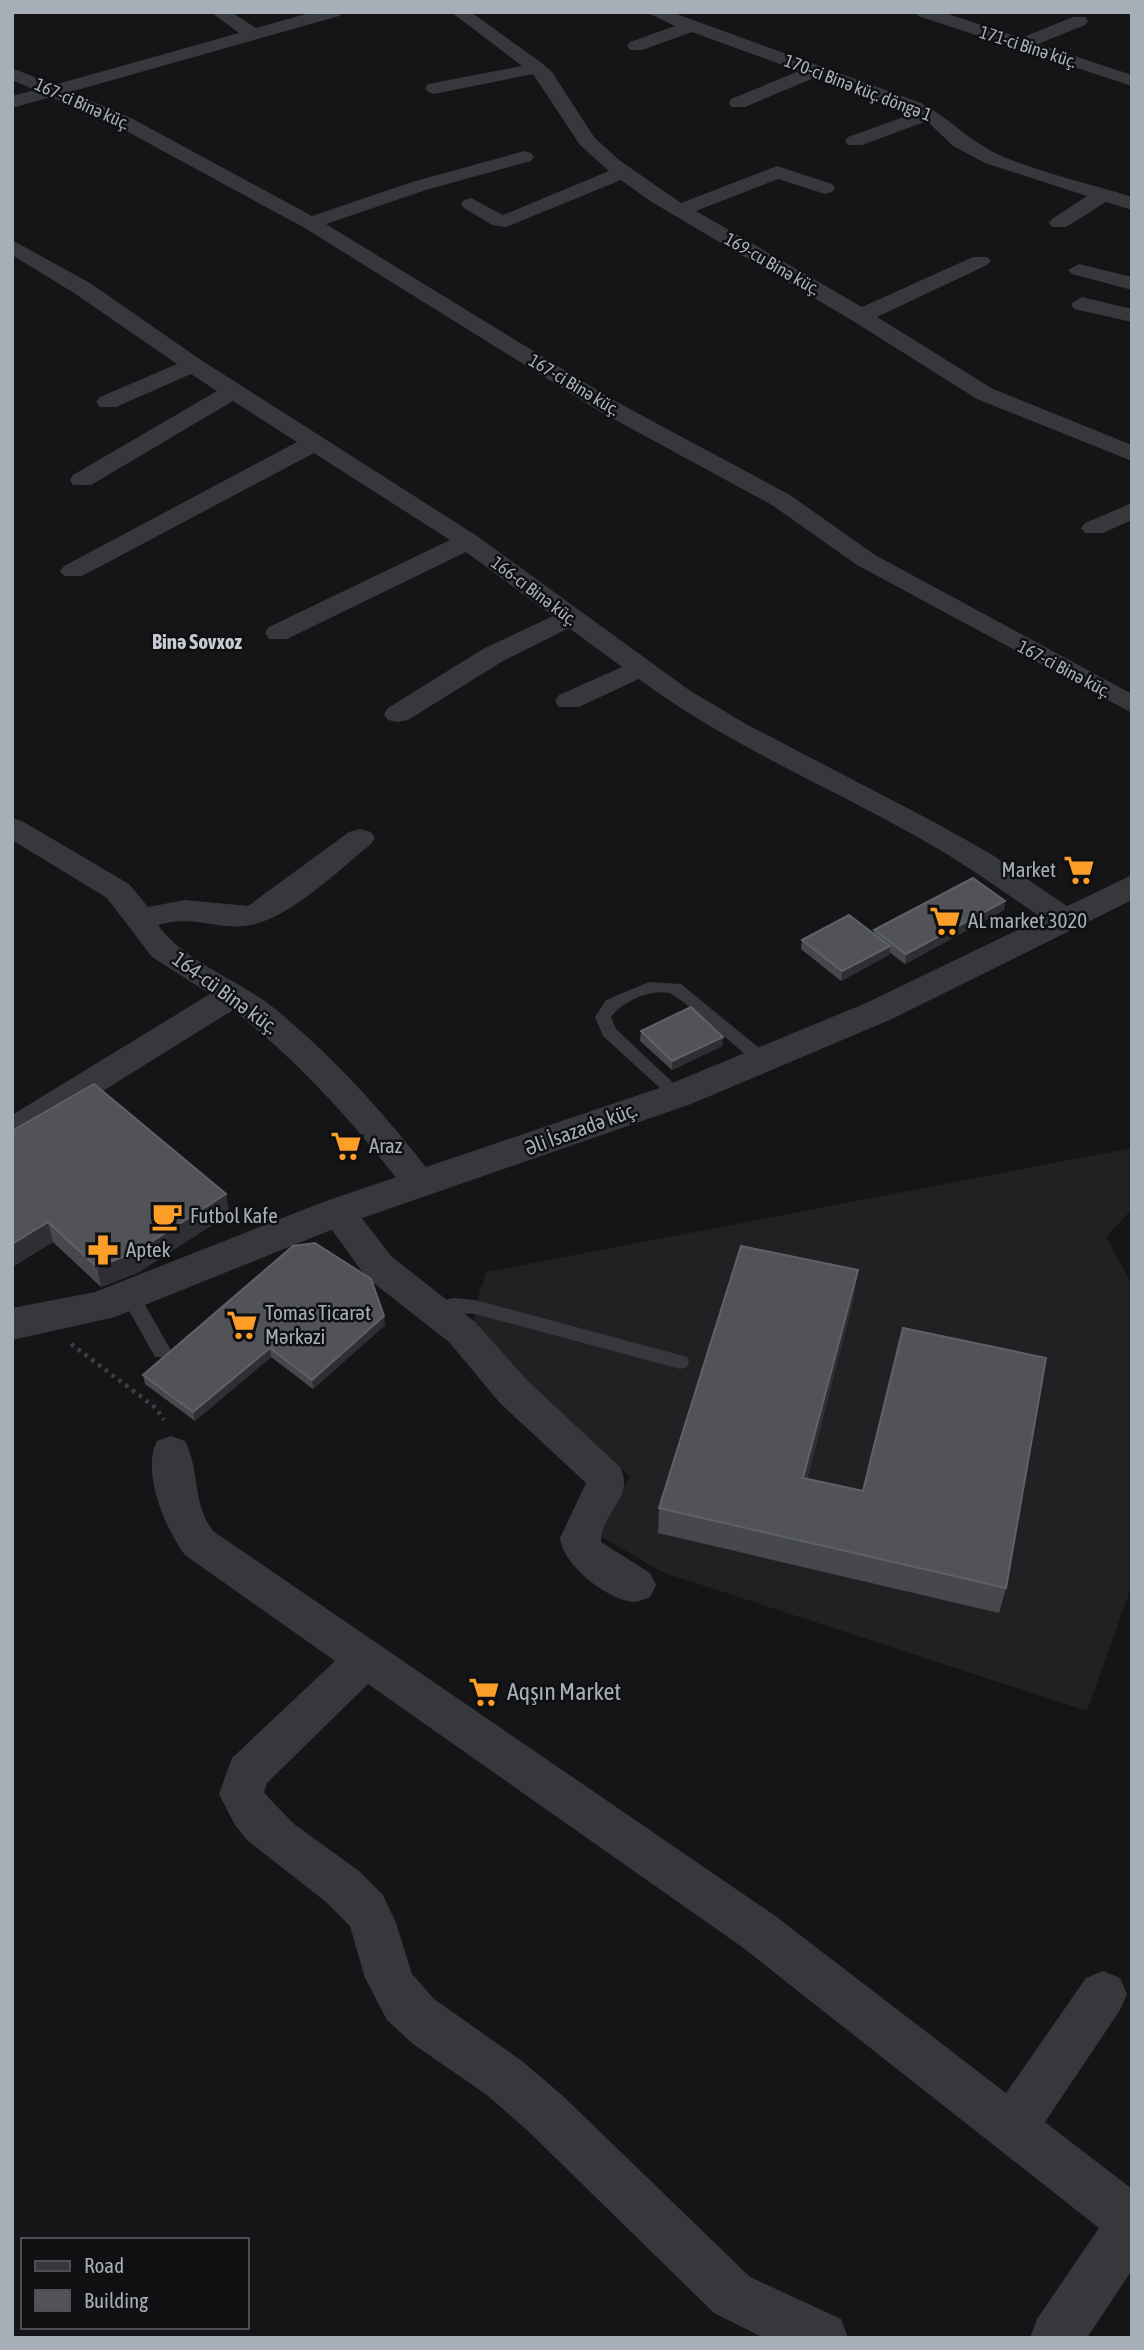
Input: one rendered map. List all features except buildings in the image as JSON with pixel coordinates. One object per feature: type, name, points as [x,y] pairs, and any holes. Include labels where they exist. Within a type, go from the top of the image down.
[{"type":"street","points":[[219,12],[253,34]]},
{"type":"street","points":[[12,102],[333,12]]},
{"type":"street","name":"169-cu Binə küç.","points":[[460,12],[546,76],[587,141],[622,172],[680,210],[861,316],[985,394],[1132,454]]},
{"type":"street","name":"170-ci Binə küç. döngə 1","points":[[654,12],[929,114],[939,120],[960,142],[992,159],[1132,204]]},
{"type":"street","name":"171-ci Binə küç.","points":[[924,12],[1132,81]]},
{"type":"street","points":[[960,25],[991,12]]},
{"type":"street","points":[[1021,45],[1079,21]]},
{"type":"street","points":[[636,46],[691,26]]},
{"type":"street","points":[[1099,71],[1121,60]]},
{"type":"street","points":[[434,88],[537,68]]},
{"type":"street","points":[[738,103],[815,71]]},
{"type":"street","name":"167-ci Binə küç.","points":[[12,73],[124,122],[310,223],[607,406],[781,500],[816,522],[866,561],[1132,705]]},
{"type":"street","points":[[855,141],[929,114]]},
{"type":"street","points":[[310,223],[419,186],[524,157]]},
{"type":"street","points":[[471,204],[499,221],[506,220],[622,172]]},
{"type":"street","points":[[680,210],[777,172],[825,188]]},
{"type":"street","points":[[1059,223],[1103,195]]},
{"type":"street","name":"166-cı Binə küç.","points":[[12,246],[24,265],[82,288],[193,365],[468,541],[639,669],[736,730],[969,854],[1066,920]]},
{"type":"street","points":[[861,316],[980,261]]},
{"type":"street","points":[[1079,270],[1132,284]]},
{"type":"street","points":[[1082,304],[1132,316]]},
{"type":"street","points":[[108,402],[193,365]]},
{"type":"street","points":[[82,480],[233,391]]},
{"type":"street","points":[[73,571],[316,442]]},
{"type":"street","points":[[1094,528],[1132,510]]},
{"type":"street","points":[[278,633],[468,541]]},
{"type":"street","points":[[398,714],[493,655],[569,618]]},
{"type":"street","points":[[569,701],[639,669]]},
{"type":"street","name":"164-cü Binə küç.","points":[[12,827],[118,891],[132,904],[155,942],[234,994],[335,1082],[382,1133],[420,1184]]},
{"type":"street","points":[[141,919],[195,909],[237,918],[251,917],[266,910],[360,838]]},
{"type":"street","name":"Əli İsazadə küç.","points":[[26,1322],[101,1307],[337,1212],[678,1095],[764,1061],[959,973],[1132,886]]},
{"type":"street","points":[[12,1131],[234,994]]},
{"type":"street","points":[[337,1212],[379,1267],[402,1288],[435,1309],[462,1332],[536,1414],[606,1478],[607,1489],[579,1533],[579,1544],[587,1556],[635,1585]]},
{"type":"street","points":[[171,1452],[178,1506],[186,1528],[200,1543],[758,1931],[1132,2222],[1056,2338]]},
{"type":"street","points":[[367,1658],[248,1772],[241,1794],[251,1815],[359,1900],[378,1928],[386,1976],[403,2002],[426,2023],[517,2088],[732,2295],[751,2308],[822,2338]]},
{"type":"street","points":[[1011,2129],[1103,1994]]},
{"type":"lane","points":[[678,1095],[609,1031],[603,1017],[611,1004],[649,987],[675,988],[764,1061]]},
{"type":"lane","points":[[130,1296],[162,1352]]},
{"type":"lane","points":[[435,1309],[475,1307],[680,1362]]},
{"type":"path","points":[[26,1322],[156,1408],[171,1435],[171,1452]]},
{"type":"shaded area","points":[[1132,1148],[1132,1209],[1106,1237],[1132,1284],[1132,1585],[1087,1711],[662,1572],[595,1533],[630,1477],[530,1383],[474,1322],[475,1307],[486,1272]]},
{"type":"place","name":"Market","points":[[1079,870]]},
{"type":"place","name":"AL market 3020","points":[[945,921]]},
{"type":"place","name":"Araz","points":[[346,1146]]},
{"type":"place","name":"Futbol Kafe","points":[[167,1216]]},
{"type":"place","name":"Aptek","points":[[103,1250]]},
{"type":"place","name":"Tomas Ticarət Mərkəzi","points":[[242,1325]]},
{"type":"place","name":"Aqşın Market","points":[[484,1692]]},
{"type":"district","name":"Binə Sovxoz","points":[[197,642]]}]
